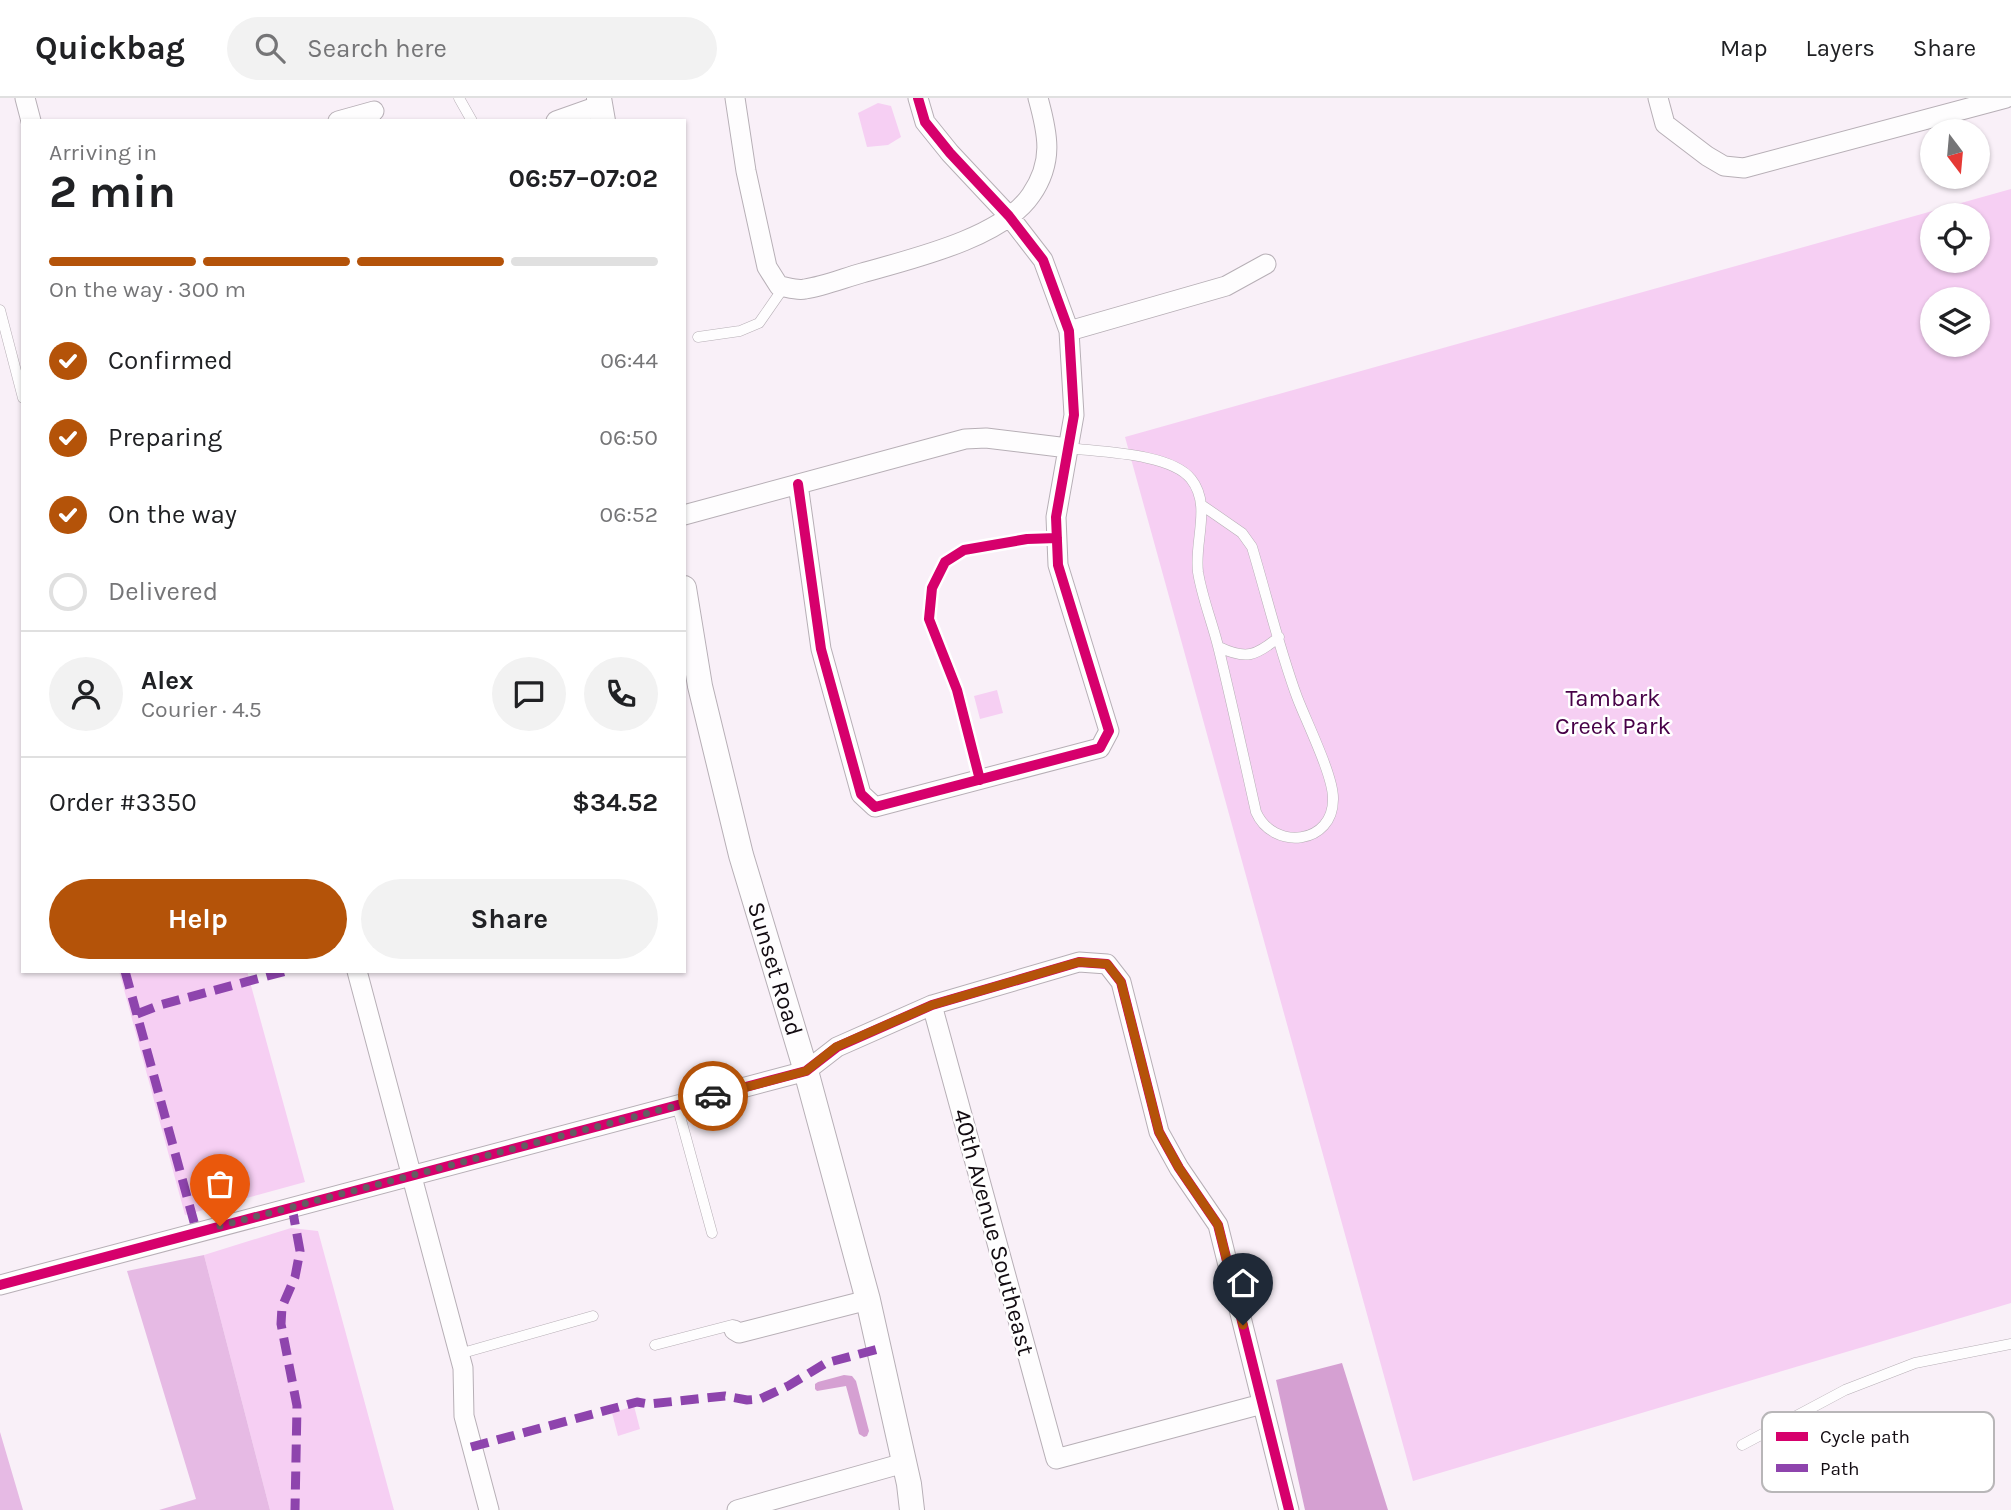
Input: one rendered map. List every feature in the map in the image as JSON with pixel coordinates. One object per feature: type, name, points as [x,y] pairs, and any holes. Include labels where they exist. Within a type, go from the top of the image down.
[{"type":"street","points":[[25,98],[30,119]]},
{"type":"street","points":[[735,98],[746,171],[767,267],[782,286],[803,290],[972,239],[1009,216],[1031,196],[1047,162],[1048,132],[1038,98]]},
{"type":"street","points":[[798,484],[821,649],[861,794],[874,807],[1100,748],[1109,731],[1058,565],[1056,517],[1074,415],[1069,331],[1043,260],[1009,216],[925,122],[918,98]]},
{"type":"street","points":[[1658,98],[1665,124],[1724,166],[1744,167],[2006,98]]},
{"type":"street","points":[[563,119],[601,108]]},
{"type":"street","points":[[345,119],[375,110]]},
{"type":"street","points":[[1069,331],[1226,286],[1266,264]]},
{"type":"street","points":[[686,514],[965,439],[986,438],[1068,448]]},
{"type":"street","name":"Sunset Road","points":[[686,600],[700,687],[741,855],[806,1071],[868,1300],[912,1510]]},
{"type":"street","points":[[0,1285],[806,1071],[836,1047],[932,1005],[1079,962],[1107,964],[1121,982],[1159,1132],[1179,1168],[1218,1225],[1289,1510]]},
{"type":"street","points":[[360,973],[410,1176],[463,1368],[464,1416],[489,1510]]},
{"type":"street","name":"40th Avenue Southeast","points":[[932,1005],[1056,1458],[1262,1404]]},
{"type":"street","points":[[734,1330],[740,1333],[868,1300]]},
{"type":"street","points":[[737,1510],[904,1463]]},
{"type":"lane","points":[[459,98],[471,119]]},
{"type":"lane","points":[[698,337],[740,331],[759,323],[782,286]]},
{"type":"lane","points":[[0,310],[21,390]]},
{"type":"lane","points":[[1068,448],[1153,459],[1176,467],[1191,478],[1203,506],[1197,559],[1199,577],[1219,647],[1256,812],[1261,824],[1279,834],[1305,838],[1316,833],[1332,814],[1333,789],[1296,694],[1252,547],[1242,533],[1203,506]]},
{"type":"lane","points":[[1219,647],[1234,654],[1248,655],[1261,652],[1279,637]]},
{"type":"lane","points":[[677,1105],[712,1233]]},
{"type":"lane","points":[[459,1354],[593,1316]]},
{"type":"lane","points":[[655,1345],[732,1325],[734,1330]]},
{"type":"lane","points":[[1804,1412],[1846,1390],[1915,1363],[2011,1344]]},
{"type":"lane","points":[[1742,1445],[1762,1434]]},
{"type":"green space","points":[[878,103],[891,106],[901,137],[888,145],[867,147],[858,113]]},
{"type":"green space","name":"Tambark Creek Park","points":[[2011,189],[2011,1303],[1413,1481],[1125,437],[1920,214],[1920,273],[1990,273],[1990,203],[1961,203]]},
{"type":"green space","points":[[997,690],[1003,713],[980,719],[974,696]]},
{"type":"green space","points":[[120,973],[248,973],[305,1182],[185,1215]]},
{"type":"green space","points":[[291,1228],[318,1231],[394,1510],[270,1510],[204,1255]]},
{"type":"green space","points":[[634,1406],[640,1429],[618,1436],[612,1413]]},
{"type":"shaded area","points":[[204,1255],[270,1510],[159,1510],[196,1499],[127,1271]]},
{"type":"shaded area","points":[[1342,1363],[1388,1510],[1305,1510],[1276,1380]]},
{"type":"shaded area","points":[[844,1375],[852,1376],[856,1381],[869,1431],[867,1436],[859,1434],[846,1386],[817,1391],[815,1389],[818,1382]]},
{"type":"shaded area","points":[[0,1432],[23,1510],[0,1510]]},
{"type":"marked path","points":[[126,973],[197,1233]]},
{"type":"marked path","points":[[137,1014],[160,1005],[279,973]]},
{"type":"marked path","points":[[292,1207],[300,1251],[295,1277],[282,1307],[281,1324],[297,1406],[295,1510]]},
{"type":"marked path","points":[[471,1447],[637,1402],[649,1404],[725,1396],[747,1400],[760,1399],[826,1363],[878,1349]]},
{"type":"cycle path","points":[[798,484],[821,649],[861,794],[875,807],[1100,748],[1109,731],[1058,565],[1056,517],[1074,415],[1069,331],[1043,260],[1009,216],[925,122],[918,98]]},
{"type":"cycle path","points":[[980,780],[957,690],[929,619],[932,588],[945,562],[964,550],[1027,539],[1057,538]]},
{"type":"cycle path","points":[[0,1285],[806,1071],[837,1047],[932,1005],[1079,962],[1107,964],[1121,982],[1159,1132],[1179,1168],[1218,1225],[1289,1510]]},
{"type":"way so far","points":[[220,1226],[713,1096]]},
{"type":"route","points":[[713,1096],[806,1071],[836,1047],[932,1005],[1079,962],[1107,964],[1121,982],[1159,1132],[1179,1168],[1218,1225],[1243,1325]]}]
